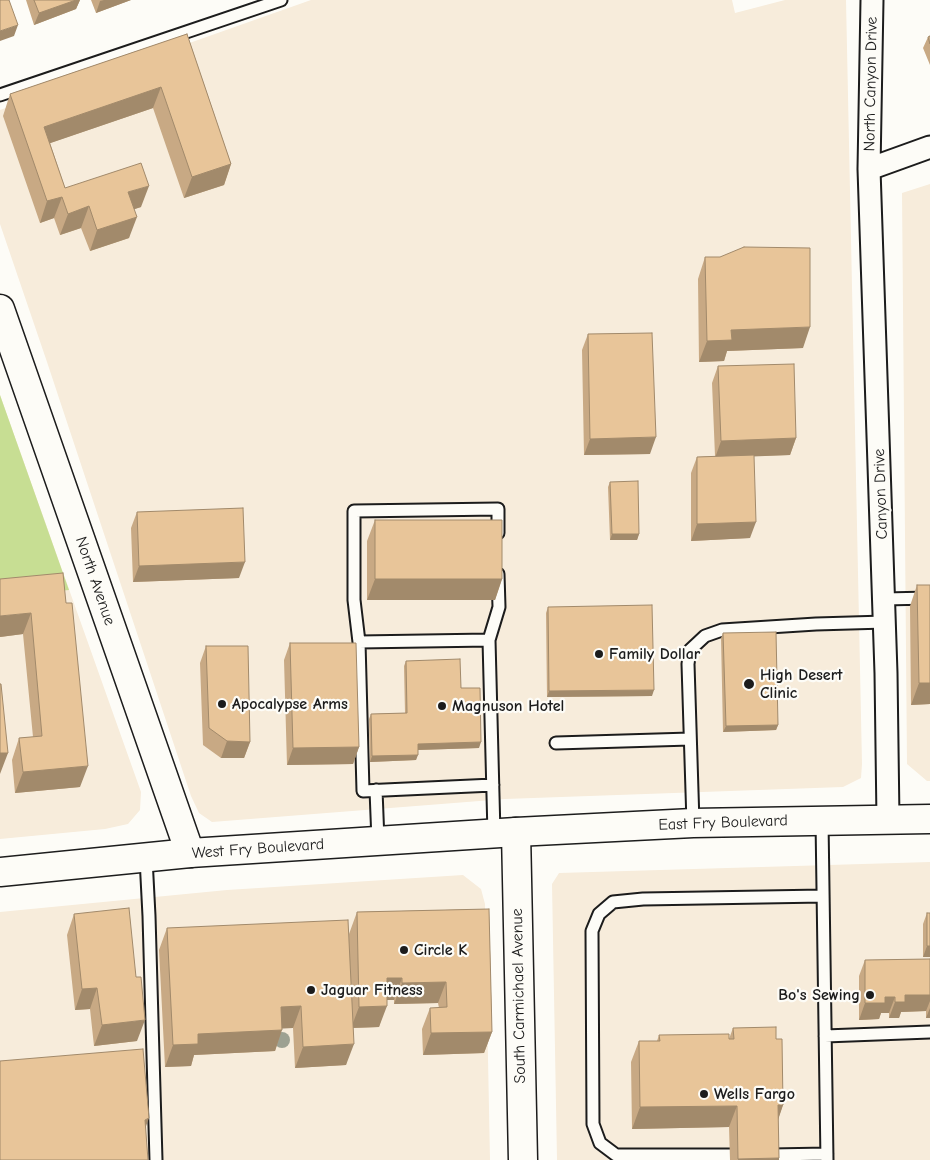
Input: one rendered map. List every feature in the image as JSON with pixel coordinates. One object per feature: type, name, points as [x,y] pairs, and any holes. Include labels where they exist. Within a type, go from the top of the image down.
[{"type":"main road","name":"North Avenue","points":[[0,309],[190,853]]},
{"type":"main road","name":"East Fry Boulevard","points":[[505,833],[693,823],[930,819]]},
{"type":"main road","name":"West Fry Boulevard","points":[[0,872],[190,853],[505,833]]},
{"type":"main road","name":"South Carmichael Avenue","points":[[505,833],[523,1160]]},
{"type":"street","name":"North Canyon Drive","points":[[870,169],[872,0]]},
{"type":"street","points":[[870,169],[930,148]]},
{"type":"street","name":"Canyon Drive","points":[[870,169],[885,622],[888,820]]},
{"type":"lane","points":[[0,95],[281,0]]},
{"type":"lane","points":[[493,785],[363,791],[359,642],[354,600],[354,511],[498,509],[498,548]]},
{"type":"lane","points":[[498,568],[499,607],[489,640],[493,785],[505,833]]},
{"type":"lane","points":[[884,599],[930,598]]},
{"type":"lane","points":[[693,823],[688,664],[690,650],[705,636],[722,630],[885,622]]},
{"type":"lane","points":[[359,642],[489,640]]},
{"type":"lane","points":[[556,743],[690,739]]},
{"type":"lane","points":[[376,790],[378,841]]},
{"type":"lane","points":[[771,1155],[827,1157],[822,821]]},
{"type":"lane","points":[[146,858],[156,1160]]},
{"type":"lane","points":[[730,1155],[616,1155],[600,1143],[593,1124],[592,931],[599,914],[613,902],[643,899],[823,896]]},
{"type":"lane","points":[[825,1036],[930,1032]]},
{"type":"shaded area","points":[[311,0],[732,0],[735,13],[785,0],[846,0],[861,778],[843,787],[505,799],[212,822],[199,813],[191,796],[0,224],[0,110]]},
{"type":"shaded area","points":[[930,184],[930,781],[927,781],[907,764],[902,193]]},
{"type":"shaded area","points":[[0,395],[141,792],[140,810],[128,824],[105,829],[0,839]]},
{"type":"shaded area","points":[[930,862],[930,1160],[557,1160],[552,884],[559,873]]},
{"type":"shaded area","points":[[463,875],[481,889],[485,904],[490,1160],[0,1160],[0,912],[227,890]]},
{"type":"green space","points":[[0,395],[69,590],[0,597]]},
{"type":"building","points":[[0,0],[9,0],[18,25],[0,31]]},
{"type":"building","points":[[34,0],[76,0],[39,13]]},
{"type":"building","points":[[187,34],[231,164],[192,177],[161,87],[44,127],[65,188],[141,163],[149,186],[128,192],[137,217],[97,230],[89,206],[68,214],[62,197],[47,201],[10,94]]},
{"type":"building","points":[[744,247],[810,248],[810,327],[731,330],[732,340],[707,341],[705,257],[720,257]]},
{"type":"building","points":[[652,333],[656,437],[590,439],[588,334]]},
{"type":"building","points":[[794,364],[796,438],[721,441],[718,366]]},
{"type":"building","points":[[754,455],[756,522],[697,524],[697,457]]},
{"type":"building","points":[[638,481],[639,534],[612,534],[610,482]]},
{"type":"building","points":[[243,508],[245,562],[139,566],[137,512]]},
{"type":"building","points":[[375,520],[502,520],[502,579],[375,579]]},
{"type":"building","points":[[63,573],[66,603],[72,603],[88,766],[23,772],[19,738],[42,736],[31,613],[0,616],[0,579]]},
{"type":"building","points":[[917,585],[930,585],[930,683],[919,683]]},
{"type":"building","name":"Family Dollar","points":[[652,605],[654,690],[549,691],[548,607]]},
{"type":"building","name":"High Desert Clinic","points":[[776,632],[778,725],[726,726],[723,633]]},
{"type":"building","points":[[290,643],[356,643],[359,747],[293,748]]},
{"type":"building","name":"Apocalypse Arms","points":[[206,646],[248,646],[250,742],[227,741],[209,728]]},
{"type":"building","name":"Magnuson Hotel","points":[[460,659],[461,688],[480,688],[481,742],[418,744],[418,755],[372,756],[371,714],[407,713],[406,661]]},
{"type":"building","points":[[1,684],[8,753],[0,753]]},
{"type":"building","points":[[129,908],[136,977],[141,977],[145,1020],[102,1025],[97,988],[82,989],[74,914]]},
{"type":"building","points":[[489,909],[492,1032],[431,1033],[430,1008],[447,1007],[446,982],[402,983],[402,978],[387,978],[387,1006],[359,1007],[357,912]]},
{"type":"building","points":[[927,913],[930,913],[930,946],[927,946]]},
{"type":"building","points":[[348,920],[354,1044],[303,1047],[301,1006],[281,1007],[282,1030],[198,1034],[198,1044],[173,1045],[167,928]]},
{"type":"building","points":[[930,959],[930,995],[905,995],[905,1002],[895,1002],[895,997],[885,997],[885,1003],[865,1003],[865,960]]},
{"type":"building","name":"Wells Fargo","points":[[776,1027],[776,1039],[782,1039],[783,1105],[778,1105],[779,1158],[738,1159],[737,1106],[640,1107],[639,1041],[660,1041],[659,1035],[729,1034],[729,1039],[734,1039],[733,1028]]},
{"type":"building","points":[[143,1049],[149,1118],[145,1120],[148,1160],[0,1160],[0,1061]]},
{"type":"place","name":"Family Dollar","points":[[599,654]]},
{"type":"place","name":"High Desert Clinic","points":[[749,684]]},
{"type":"place","name":"Apocalypse Arms","points":[[222,704]]},
{"type":"place","name":"Magnuson Hotel","points":[[442,706]]},
{"type":"place","name":"Circle K","points":[[404,950]]},
{"type":"place","name":"Jaguar Fitness","points":[[311,990]]},
{"type":"place","name":"Bo's Sewing","points":[[870,995]]},
{"type":"place","name":"Wells Fargo","points":[[704,1094]]}]
